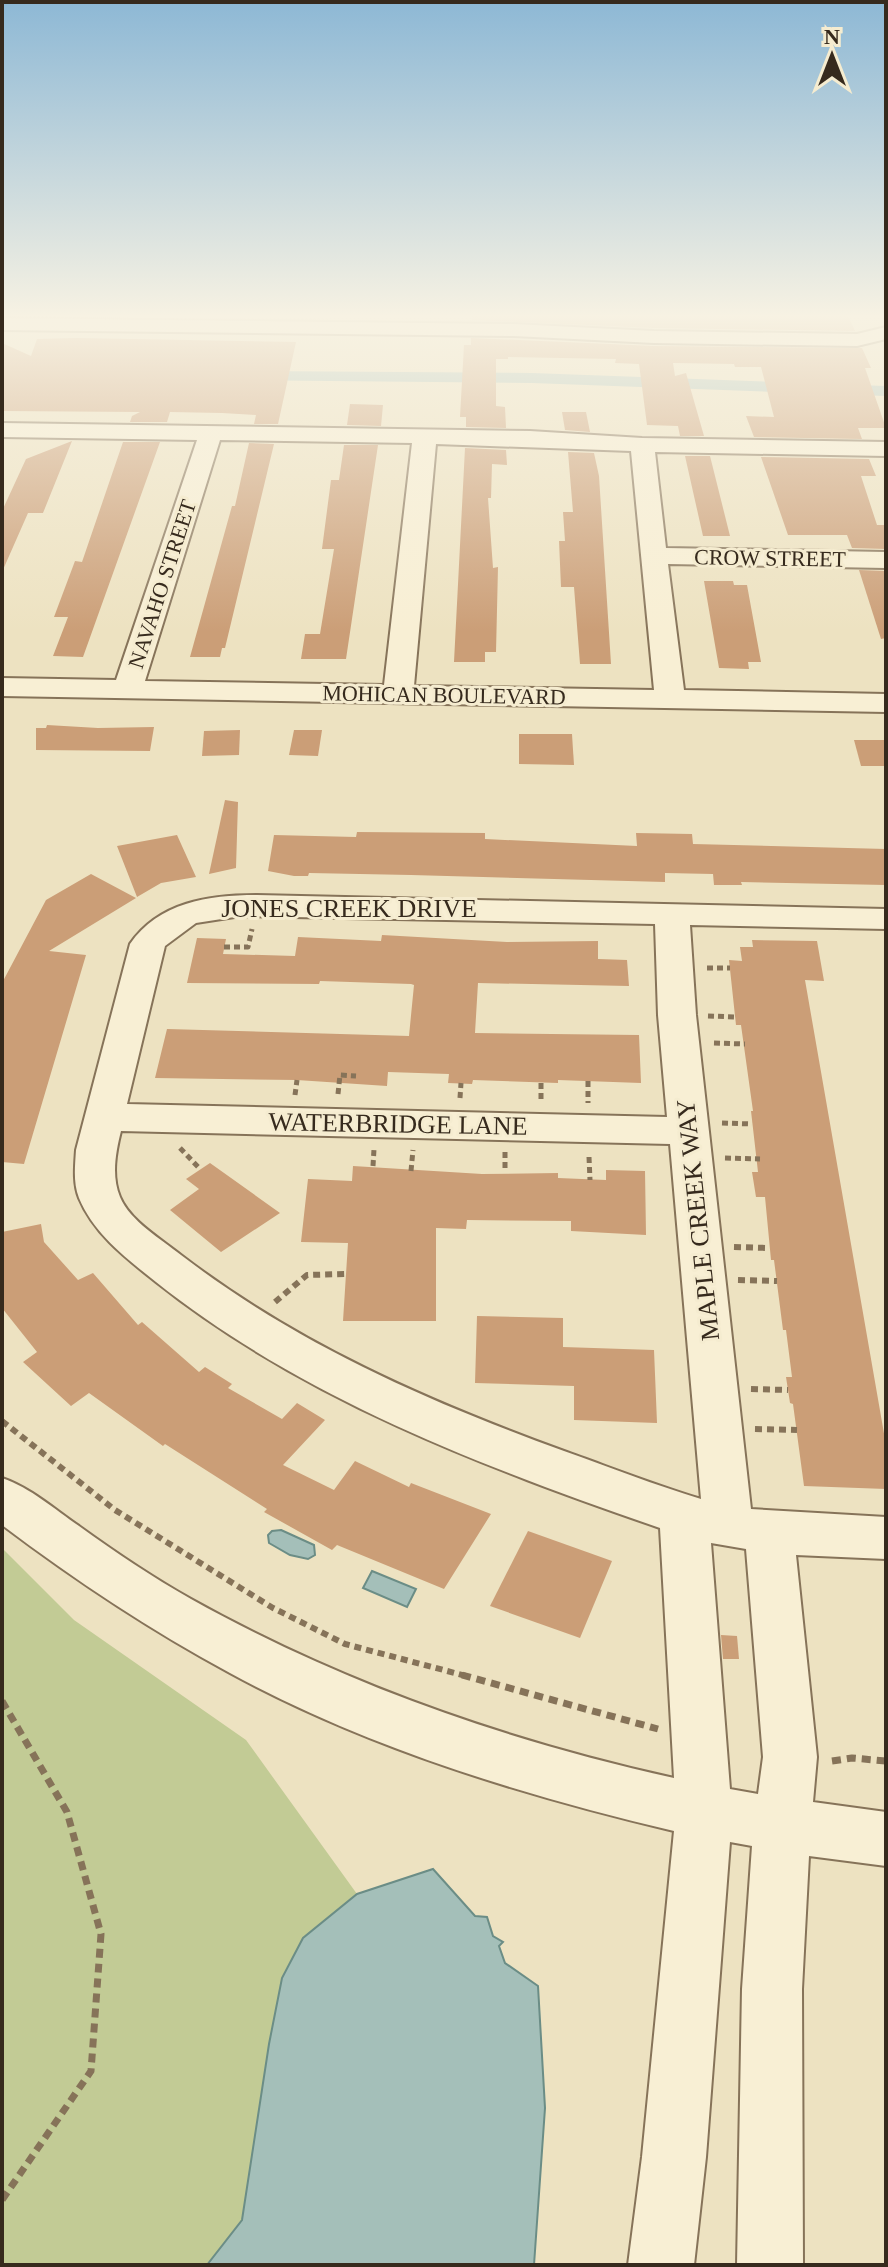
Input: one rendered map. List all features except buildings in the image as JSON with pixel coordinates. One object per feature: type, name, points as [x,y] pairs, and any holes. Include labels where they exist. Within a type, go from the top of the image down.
[{"type":"street","points":[[2,430],[425,436],[642,445],[886,449]]},
{"type":"street","name":"NAVAHO STREET","points":[[128,689],[211,433]]},
{"type":"street","points":[[398,694],[425,436]]},
{"type":"street","points":[[642,445],[670,699]]},
{"type":"street","name":"CROW STREET","points":[[654,556],[886,560]]},
{"type":"street","name":"MOHICAN BOULEVARD","points":[[2,687],[886,703]]},
{"type":"street","name":"JONES CREEK DRIVE","points":[[886,919],[231,905],[203,908],[180,915],[161,927],[148,944],[96,1154],[95,1175],[101,1203],[136,1242],[178,1277],[247,1326],[311,1365],[395,1405],[488,1444],[727,1524],[886,1538]]},
{"type":"street","name":"MAPLE CREEK WAY","points":[[672,913],[677,1015],[727,1524],[790,1757],[782,1826],[772,1989],[770,2265]]},
{"type":"street","name":"WATERBRIDGE LANE","points":[[106,1117],[689,1131]]},
{"type":"street","points":[[2,1498],[81,1557],[173,1615],[276,1669],[389,1718],[511,1761],[644,1799],[782,1826],[886,1839]]},
{"type":"street","name":"MAPLE CREEK WAY","points":[[661,2265],[674,2157],[727,1524]]},
{"type":"path","points":[[247,1326],[307,1275],[346,1274]]},
{"type":"path","points":[[2,1421],[115,1510],[273,1608],[345,1644],[563,1701],[659,1730]]},
{"type":"path","points":[[2,1701],[67,1812],[101,1934],[91,2071],[2,2200]]},
{"type":"path","points":[[824,1763],[852,1758],[886,1761]]},
{"type":"green space","points":[[2,1548],[74,1620],[246,1740],[357,1894],[303,1938],[282,1978],[242,2220],[207,2265],[2,2265]]},
{"type":"water","points":[[281,1530],[314,1545],[315,1555],[308,1559],[290,1555],[269,1543],[268,1535]]},
{"type":"water","points":[[372,1571],[416,1589],[407,1607],[363,1588]]},
{"type":"water","points":[[433,1869],[475,1916],[487,1917],[493,1936],[503,1942],[499,1946],[505,1963],[538,1986],[545,2108],[534,2265],[207,2265],[242,2220],[282,1978],[303,1938],[357,1894]]}]
